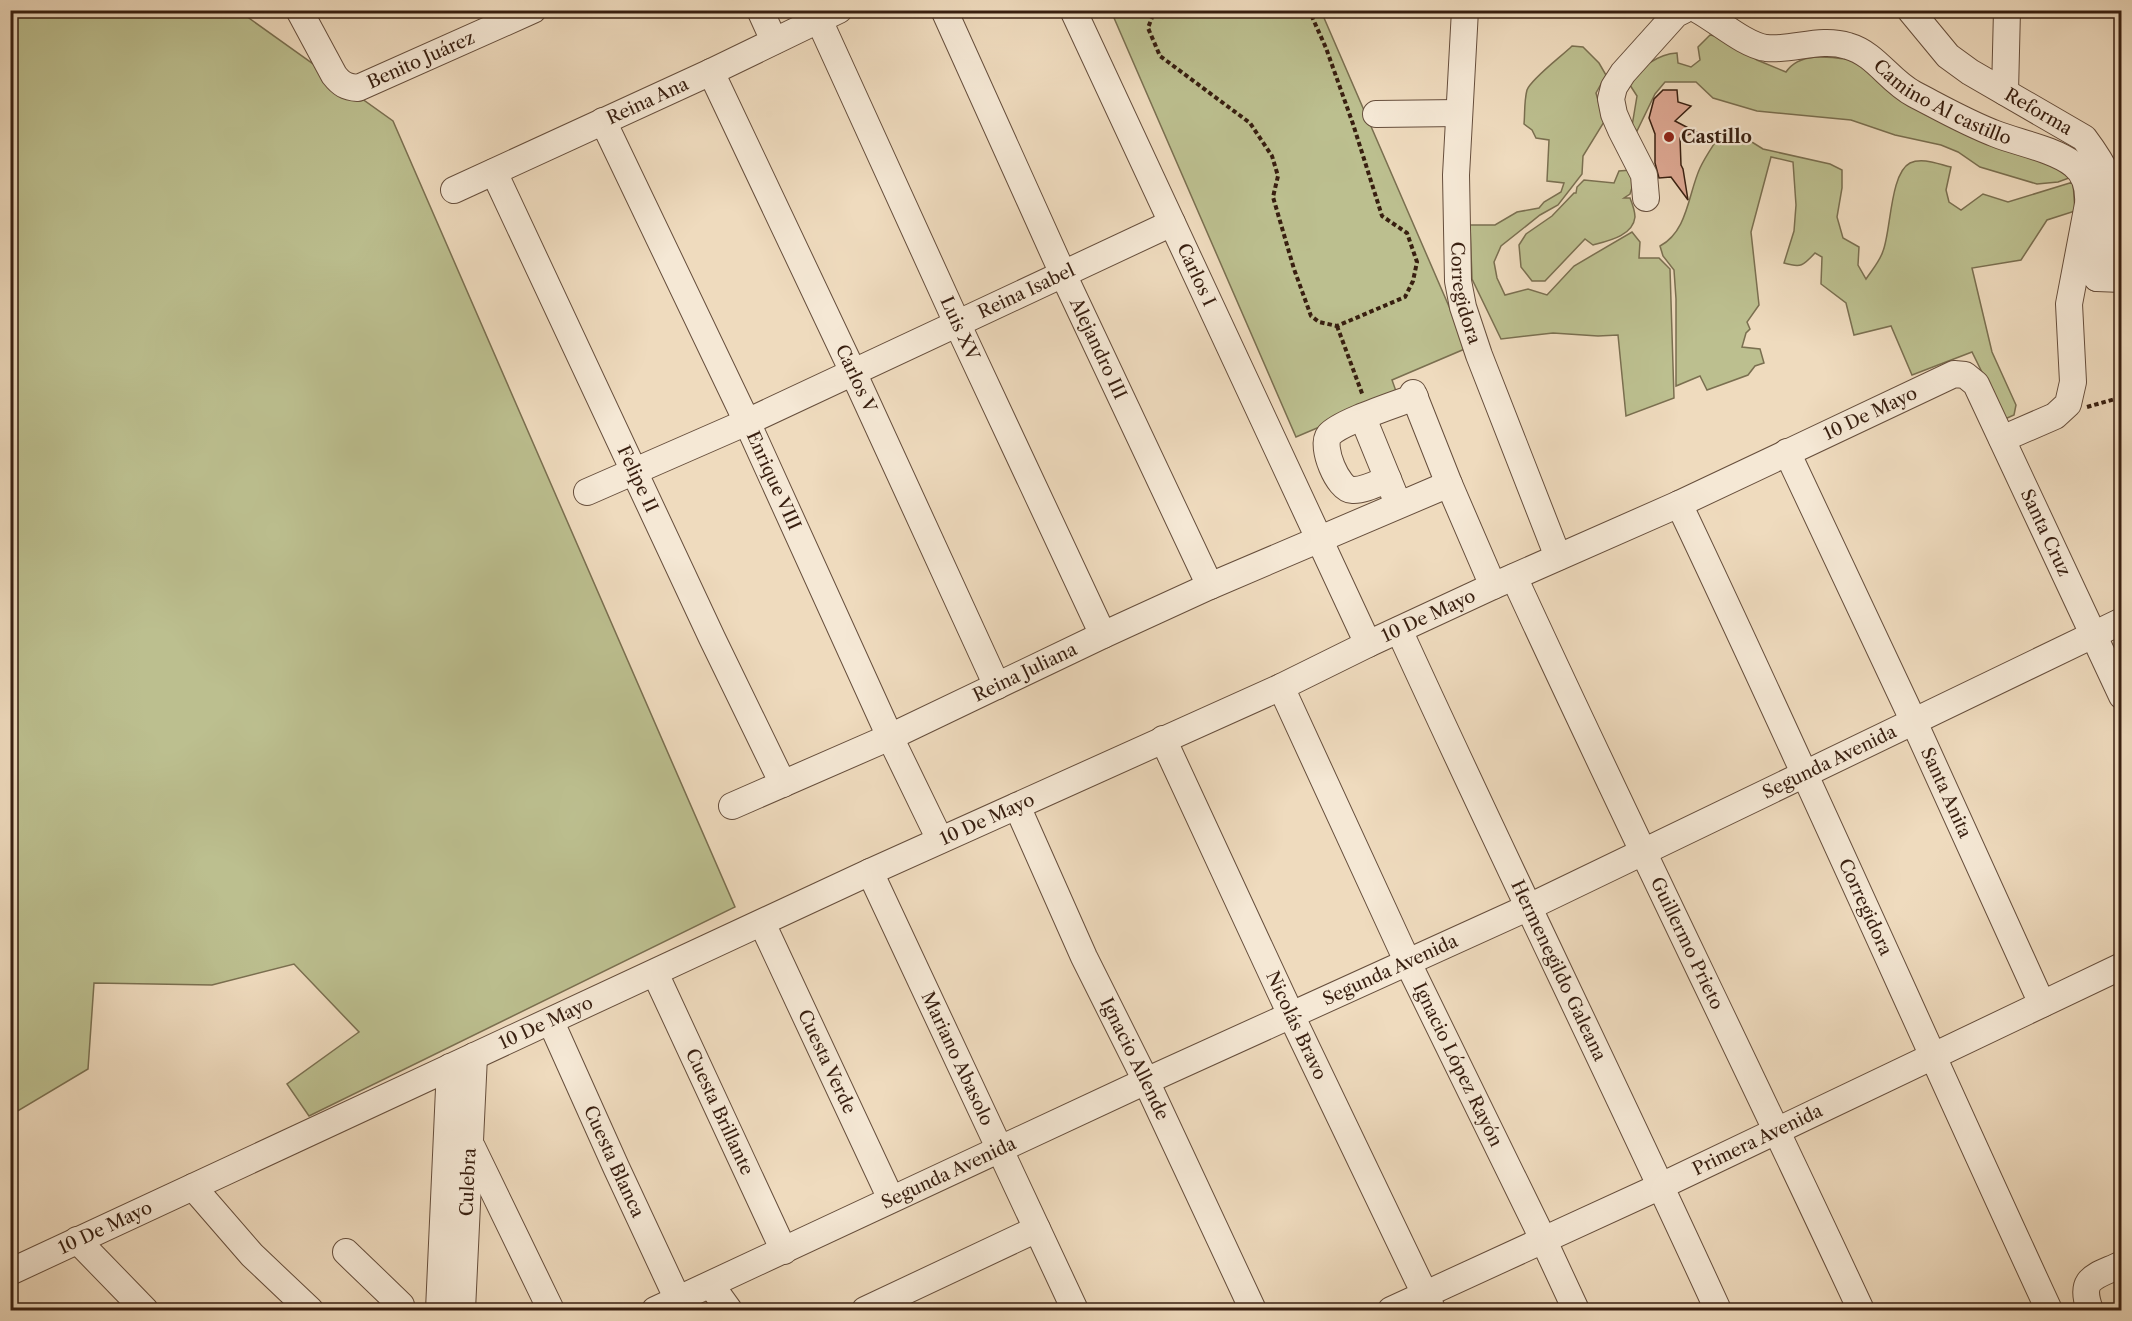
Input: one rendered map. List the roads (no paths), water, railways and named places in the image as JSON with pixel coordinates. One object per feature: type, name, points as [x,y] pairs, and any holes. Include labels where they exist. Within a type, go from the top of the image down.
[{"type":"street","name":"Benito Juárez","points":[[299,10],[334,75],[341,84],[358,88],[533,10]]},
{"type":"street","points":[[760,10],[774,41]]},
{"type":"street","name":"Alejandro III","points":[[944,10],[1063,274],[1210,586]]},
{"type":"street","name":"Carlos I","points":[[1073,10],[1368,644]]},
{"type":"street","name":"Corregidora","points":[[1465,10],[1456,175],[1458,281],[1463,307],[1479,355],[1558,557]]},
{"type":"street","points":[[1646,198],[1644,175],[1620,130],[1611,99],[1614,87],[1623,73],[1676,14],[1684,10]]},
{"type":"street","name":"Camino Al castillo","points":[[1698,10],[1755,45],[1767,48],[1830,42],[1862,51],[1875,60],[1903,87],[1928,102],[1994,133],[2071,162],[2084,176],[2089,190],[2072,282]]},
{"type":"street","name":"Reforma","points":[[1910,10],[1948,56],[1970,72],[2084,138],[2096,153],[2109,180],[2111,200],[2104,251],[2113,277]]},
{"type":"street","points":[[2006,92],[2007,10]]},
{"type":"street","name":"Reina Ana","points":[[454,190],[829,15]]},
{"type":"street","name":"Luis XV","points":[[829,15],[957,322],[1103,635]]},
{"type":"street","name":"Carlos V","points":[[711,72],[853,372],[997,686]]},
{"type":"street","points":[[1376,114],[1459,113]]},
{"type":"street","name":"Enrique VIII","points":[[603,121],[747,422],[890,737],[940,840]]},
{"type":"street","name":"Felipe II","points":[[494,172],[783,784]]},
{"type":"street","name":"Reina Isabel","points":[[587,492],[747,422],[1172,223]]},
{"type":"street","points":[[2002,439],[2055,416],[2068,404],[2073,382],[2069,304],[2072,282],[2113,277]]},
{"type":"street","name":"10 De Mayo","points":[[10,1272],[870,872],[1281,687],[1368,644],[1558,557],[1679,504],[1936,381],[1954,374],[1965,375]]},
{"type":"street","name":"Santa Cruz","points":[[1965,375],[1976,384],[2121,696]]},
{"type":"street","name":"Guillermo Prieto","points":[[1366,416],[1414,395],[1449,484],[1582,726],[1644,851],[1861,1311]]},
{"type":"street","points":[[1388,479],[1350,491],[1343,487],[1327,451],[1326,442],[1329,436],[1336,430],[1366,416],[1399,505]]},
{"type":"street","name":"Santa Anita","points":[[1787,452],[2042,1004]]},
{"type":"street","name":"Reina Juliana","points":[[732,806],[890,737],[1210,586],[1449,484]]},
{"type":"street","name":"Corregidora","points":[[1679,504],[1754,661],[1804,776],[1934,1055],[2049,1311]]},
{"type":"street","name":"Segunda Avenida","points":[[655,1311],[1146,1081],[1529,907],[2121,621]]},
{"type":"street","name":"Hermenegildo Galeana","points":[[1399,630],[1718,1311]]},
{"type":"street","name":"Ignacio López Rayón","points":[[1281,687],[1408,963],[1576,1311]]},
{"type":"street","name":"Nicolás Bravo","points":[[1164,739],[1290,1015],[1429,1302]]},
{"type":"street","name":"Ignacio Allende","points":[[1017,806],[1084,957],[1146,1081],[1253,1311]]},
{"type":"street","name":"Mariano Abasolo","points":[[870,872],[1075,1311]]},
{"type":"street","name":"Cuesta Verde","points":[[762,923],[891,1199]]},
{"type":"street","name":"Primera Avenida","points":[[1391,1311],[1429,1302],[1543,1239],[1661,1186],[2121,966]]},
{"type":"street","name":"Cuesta Brillante","points":[[655,973],[784,1251]]},
{"type":"street","name":"Cuesta Blanca","points":[[551,1022],[678,1300]]},
{"type":"street","name":"Culebra","points":[[462,1311],[474,1056]]},
{"type":"street","name":"Culebra","points":[[440,1298],[450,1067]]},
{"type":"street","points":[[470,1144],[552,1311]]},
{"type":"street","points":[[193,1187],[252,1255],[310,1311]]},
{"type":"street","points":[[865,1311],[1037,1229]]},
{"type":"street","points":[[77,1240],[145,1311]]},
{"type":"street","points":[[346,1252],[395,1308],[440,1298]]},
{"type":"street","points":[[2090,1311],[2085,1295],[2089,1281],[2121,1264]]},
{"type":"street","points":[[711,1285],[729,1311]]},
{"type":"place","name":"Castillo","points":[[1669,137]]}]
